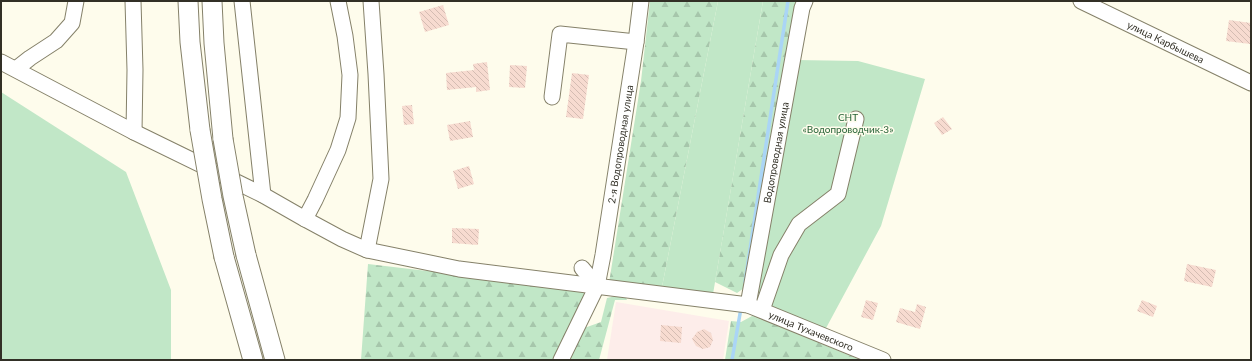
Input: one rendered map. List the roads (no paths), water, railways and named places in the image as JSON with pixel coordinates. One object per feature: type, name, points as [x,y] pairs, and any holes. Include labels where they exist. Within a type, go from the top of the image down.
[{"type":"main road","points":[[188,1],[190,42],[200,130],[212,199],[224,257],[253,360]]},
{"type":"main road","points":[[212,1],[214,42],[223,139],[233,196],[246,256],[275,360]]},
{"type":"street","points":[[16,70],[30,58],[56,41],[72,23],[76,1]]},
{"type":"street","points":[[133,1],[135,70],[134,132]]},
{"type":"street","points":[[242,1],[263,195]]},
{"type":"street","points":[[305,219],[338,150],[348,118],[350,75],[345,36],[338,1]]},
{"type":"street","points":[[367,250],[380,180],[376,74],[371,1]]},
{"type":"street","name":"2-я Водопроводная улица","points":[[561,360],[597,286],[636,42],[641,1]]},
{"type":"street","name":"Водопроводная улица","points":[[755,308],[802,8],[806,1]]},
{"type":"street","name":"улица Карбышева","points":[[1081,1],[1251,82]]},
{"type":"street","points":[[552,97],[560,34],[636,42]]},
{"type":"street","name":"улица Тухачевского","points":[[1,62],[134,132],[263,195],[342,239],[367,250],[459,269],[755,308],[883,360]]},
{"type":"street","points":[[755,308],[781,254],[799,224],[838,194],[856,119]]},
{"type":"street","points":[[582,268],[597,286]]},
{"type":"waterway","points":[[745,282],[788,1]]},
{"type":"waterway","points":[[732,360],[741,308]]},
{"type":"park label","name":"СНТ «Водопроводчик-3»","points":[[848,122]]}]
